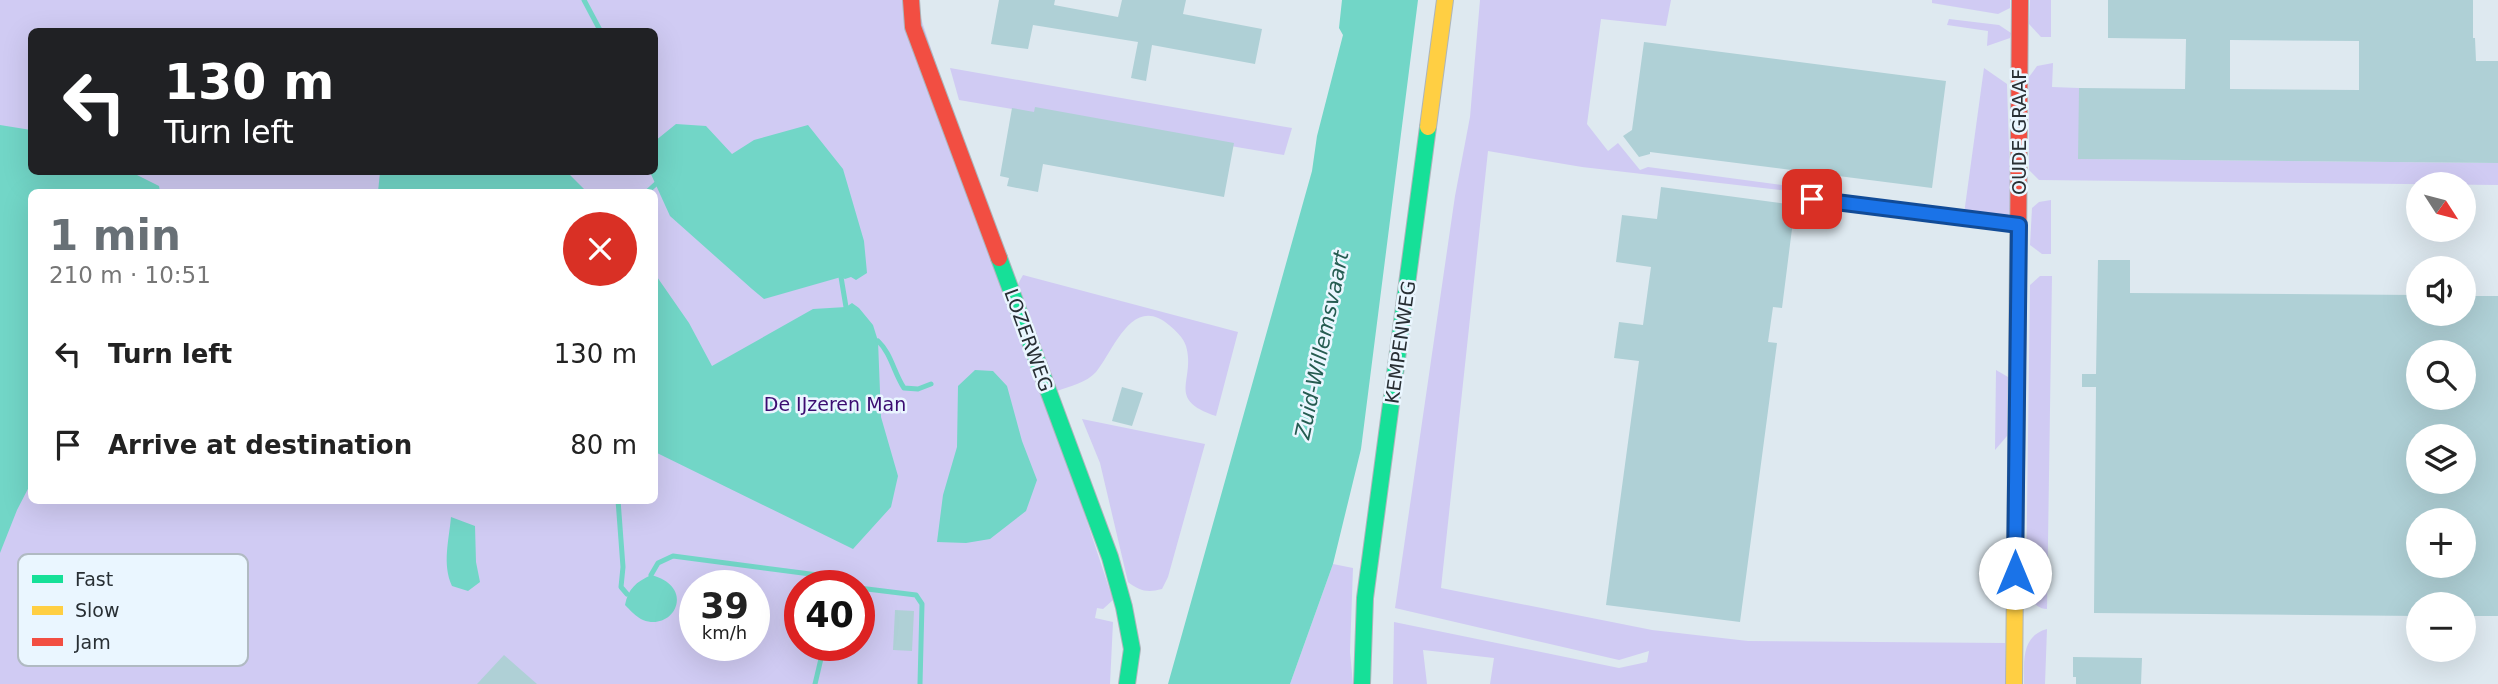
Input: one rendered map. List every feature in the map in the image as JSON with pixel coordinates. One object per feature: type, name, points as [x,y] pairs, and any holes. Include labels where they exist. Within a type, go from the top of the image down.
[{"type":"street","name":"LOZERWEG","points":[[911,0],[914,27],[1110,558],[1132,649],[1127,684]]},
{"type":"street","name":"KEMPENWEG","points":[[1362,684],[1365,598],[1445,0]]},
{"type":"street","name":"OUDE GRAAF","points":[[2014,684],[2020,0]]},
{"type":"lane","points":[[1812,199],[2019,225]]},
{"type":"green space","name":"De IJzeren Man","points":[[0,0],[915,0],[1113,600],[1103,609],[1097,608],[1095,618],[1113,622],[1110,684],[0,684]]},
{"type":"green space","points":[[1480,0],[1671,0],[1666,26],[1601,19],[1587,124],[1608,151],[1618,143],[1640,170],[1648,167],[1797,187],[1798,192],[1582,167],[1488,151],[1441,588],[1652,630],[1748,641],[2005,643],[2006,684],[1490,684],[1494,658],[1423,650],[1427,684],[1393,684],[1394,622],[1619,668],[1647,662],[1649,651],[1619,660],[1395,608],[1455,196],[1470,117]]},
{"type":"green space","points":[[1932,0],[2010,0],[2010,8],[1998,14],[1932,3]]},
{"type":"green space","points":[[2030,0],[2051,0],[2051,37],[2041,37],[2029,24]]},
{"type":"green space","points":[[1949,19],[1999,25],[2011,33],[2010,38],[1987,46],[1988,31],[1947,25]]},
{"type":"green space","points":[[2053,63],[2052,87],[2079,88],[2079,159],[2498,163],[2498,185],[2476,185],[2476,172],[2406,172],[2406,184],[2039,180],[2029,170],[2029,77],[2037,66]]},
{"type":"green space","points":[[950,68],[1292,128],[1284,155],[959,100]]},
{"type":"green space","points":[[1984,68],[2007,84],[2011,213],[1999,220],[1964,214]]},
{"type":"green space","points":[[2051,200],[2051,254],[2042,254],[2030,245],[2032,208],[2039,202]]},
{"type":"green space","points":[[1023,275],[1238,332],[1216,416],[1191,403],[1186,388],[1186,346],[1177,332],[1156,317],[1144,316],[1134,321],[1125,329],[1092,376],[1057,391],[1018,284]]},
{"type":"green space","points":[[2040,276],[2052,276],[2047,609],[2036,605],[2026,588],[2030,285]]},
{"type":"green space","points":[[1996,370],[2008,377],[2007,436],[1995,450]]},
{"type":"green space","points":[[1082,419],[1205,444],[1168,577],[1162,589],[1144,590],[1128,582],[1100,463]]},
{"type":"green space","points":[[1333,564],[1353,568],[1350,652],[1353,684],[1290,684]]},
{"type":"green space","points":[[2047,629],[2045,684],[2024,684],[2024,659],[2028,644],[2032,637]]},
{"type":"water","name":"Zuid-Willemsvaart","points":[[1342,0],[1418,0],[1361,449],[1333,564],[1290,684],[1168,684],[1312,171],[1317,136],[1343,35],[1339,28]]},
{"type":"water","points":[[676,124],[706,126],[732,154],[754,140],[808,125],[843,169],[864,241],[867,273],[856,280],[841,277],[764,299],[670,216],[651,175],[658,175],[658,139]]},
{"type":"water","points":[[0,125],[28,130],[28,175],[137,175],[159,186],[160,189],[28,189],[28,489],[0,553]]},
{"type":"water","points":[[380,175],[570,175],[584,189],[378,189]]},
{"type":"water","points":[[658,278],[689,323],[712,366],[813,309],[846,307],[852,303],[873,325],[878,341],[881,417],[898,476],[891,507],[853,549],[658,453]]},
{"type":"water","points":[[975,370],[993,371],[1007,386],[1022,441],[1037,480],[1026,511],[990,539],[966,543],[937,542],[943,495],[957,447],[958,386]]},
{"type":"water","points":[[451,517],[475,526],[476,562],[480,582],[468,591],[452,586],[449,578],[447,552]]},
{"type":"water","points":[[651,575],[665,581],[674,589],[677,598],[676,607],[671,614],[664,620],[654,622],[640,619],[625,605],[634,587]]},
{"type":"building","points":[[999,0],[1055,0],[1054,5],[1118,17],[1122,0],[1186,0],[1183,14],[1262,29],[1255,64],[1152,45],[1146,81],[1131,78],[1138,42],[1033,25],[1028,49],[991,44]]},
{"type":"building","points":[[2108,0],[2473,0],[2476,61],[2498,61],[2498,163],[2078,159],[2079,88],[2185,89],[2186,39],[2108,38]],"holes":[[[2230,40],[2359,41],[2359,90],[2230,89]]]},
{"type":"building","points":[[1644,42],[1946,81],[1932,188],[1650,152],[1639,157],[1623,136],[1632,130]]},
{"type":"building","points":[[1035,107],[1234,143],[1224,197],[1043,164],[1038,192],[1007,186],[1009,178],[1000,176],[1012,108],[1034,112]]},
{"type":"building","points":[[1661,187],[1795,205],[1782,308],[1773,307],[1768,342],[1777,343],[1740,622],[1606,605],[1639,361],[1614,358],[1619,322],[1643,325],[1651,267],[1616,262],[1622,215],[1657,219]]},
{"type":"building","points":[[2098,260],[2130,260],[2130,293],[2406,295],[2406,326],[2476,326],[2476,296],[2498,296],[2498,616],[2476,616],[2476,592],[2406,592],[2406,616],[2094,613],[2096,387],[2082,387],[2082,374],[2096,374]]},
{"type":"building","points":[[1122,387],[1143,393],[1132,426],[1112,421]]},
{"type":"building","points":[[895,610],[914,611],[912,651],[893,650]]},
{"type":"building","points":[[504,655],[537,684],[477,684]]},
{"type":"building","points":[[2073,657],[2142,658],[2141,684],[2076,684],[2076,677],[2073,677]]},
{"type":"waterway","points":[[584,0],[599,28]]},
{"type":"waterway","points":[[650,189],[658,182]]},
{"type":"waterway","points":[[841,277],[846,307]]},
{"type":"waterway","points":[[878,341],[886,351],[904,388],[918,389],[931,384]]},
{"type":"waterway","points":[[618,504],[623,567],[621,587],[627,594]]},
{"type":"waterway","points":[[651,575],[658,563],[673,556],[784,571]]},
{"type":"waterway","points":[[875,590],[916,595],[922,604],[920,684]]},
{"type":"waterway","points":[[815,684],[820,661]]},
{"type":"traffic: fast","points":[[1362,684],[1365,598],[1428,127]]},
{"type":"traffic: fast","points":[[999,258],[1110,557],[1132,649],[1127,684]]},
{"type":"traffic: slow","points":[[1428,127],[1445,0]]},
{"type":"traffic: slow","points":[[2014,684],[2018,255]]},
{"type":"traffic: jam","points":[[911,0],[913,27],[999,258]]},
{"type":"traffic: jam","points":[[2018,255],[2020,0]]},
{"type":"route","points":[[1812,199],[2019,225],[2015,573]]}]
